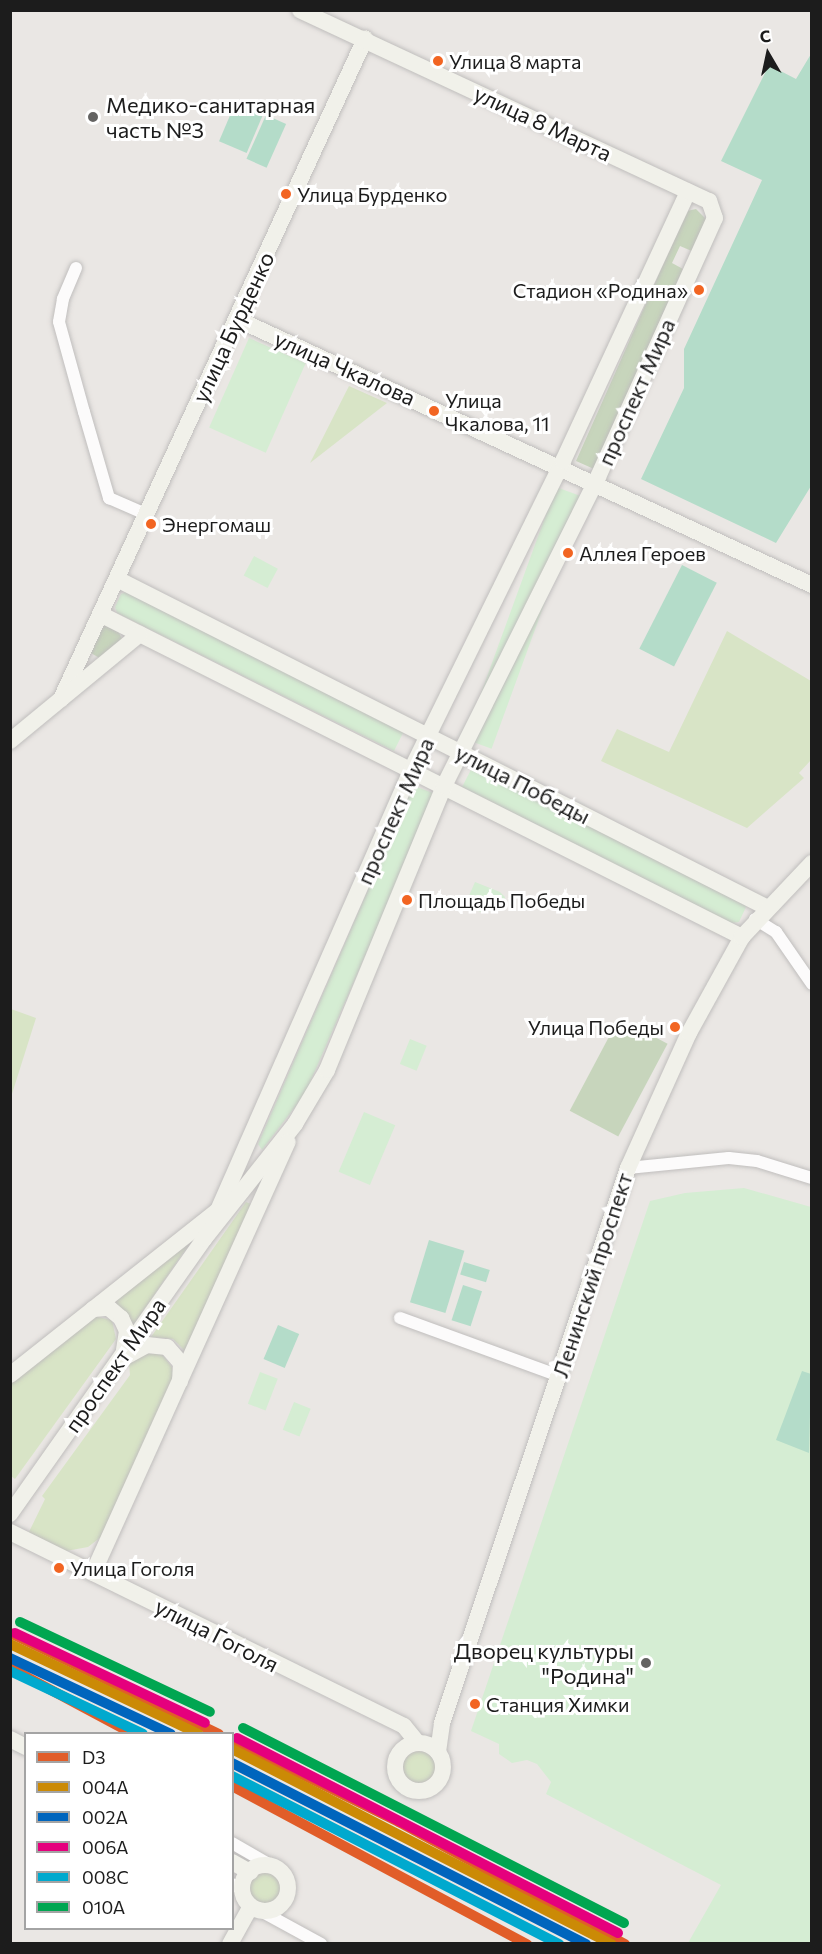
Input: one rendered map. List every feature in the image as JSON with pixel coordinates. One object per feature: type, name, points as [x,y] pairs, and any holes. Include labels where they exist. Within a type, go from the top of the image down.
[{"type":"street","name":"улица 8 Марта","points":[[300,10],[688,192]]},
{"type":"street","name":"улица Бурденко","points":[[62,699],[365,39]]},
{"type":"street","name":"проспект Мира","points":[[10,1514],[204,1239],[295,1124],[327,1070],[444,786],[594,485],[715,218],[710,201],[688,192],[560,469],[411,770],[204,1239]]},
{"type":"street","points":[[76,268],[63,299],[60,322],[84,412],[109,498],[146,514]]},
{"type":"street","name":"улица Чкалова","points":[[237,319],[812,585]]},
{"type":"street","name":"улица Победы","points":[[117,579],[768,908]]},
{"type":"street","name":"улица Победы","points":[[100,614],[742,937]]},
{"type":"street","points":[[10,741],[140,634]]},
{"type":"street","name":"Ленинский проспект","points":[[430,1746],[442,1723],[628,1168],[689,1033],[742,937],[755,919],[812,863]]},
{"type":"street","points":[[755,919],[776,932],[812,984]]},
{"type":"street","points":[[93,1573],[295,1124]]},
{"type":"street","points":[[628,1168],[729,1158],[757,1161],[812,1178]]},
{"type":"street","points":[[10,1375],[218,1210]]},
{"type":"street","points":[[93,1309],[113,1310],[125,1324],[126,1342],[116,1364]]},
{"type":"street","points":[[400,1318],[559,1376]]},
{"type":"street","points":[[116,1364],[141,1347],[162,1345],[175,1353],[180,1363],[178,1387]]},
{"type":"street","name":"улица Гоголя","points":[[10,1532],[404,1726],[430,1746]]},
{"type":"street","points":[[10,1739],[24,1746]]},
{"type":"street","points":[[234,1844],[272,1866],[285,1877],[288,1892],[274,1909],[255,1908]]},
{"type":"street","points":[[234,1863],[250,1872]]},
{"type":"street","points":[[272,1866],[260,1866],[250,1872],[238,1887],[255,1908],[321,1944]]},
{"type":"street","points":[[230,1944],[255,1908]]},
{"type":"green space","points":[[811,54],[811,486],[776,543],[641,479],[684,388],[684,349],[762,180],[721,161],[769,65],[796,79]]},
{"type":"green space","points":[[237,99],[265,111],[247,153],[219,141]]},
{"type":"green space","points":[[266,115],[286,124],[267,168],[246,159]]},
{"type":"green space","points":[[696,209],[708,221],[694,252],[680,246],[672,263],[683,269],[594,469],[576,461],[687,211]]},
{"type":"green space","points":[[249,338],[306,363],[266,453],[209,428]]},
{"type":"green space","points":[[349,386],[387,403],[310,463]]},
{"type":"green space","points":[[556,487],[583,497],[492,749],[464,739]]},
{"type":"green space","points":[[254,556],[278,569],[268,588],[244,575]]},
{"type":"green space","points":[[682,565],[717,583],[674,666],[639,649]]},
{"type":"green space","points":[[128,591],[405,729],[394,751],[117,613],[115,607],[121,594]]},
{"type":"green space","points":[[104,625],[117,629],[123,641],[101,659],[91,653]]},
{"type":"green space","points":[[727,631],[811,681],[811,760],[799,773],[804,778],[747,828],[601,761],[617,729],[669,752]]},
{"type":"green space","points":[[474,764],[742,900],[746,907],[739,922],[731,923],[462,787]]},
{"type":"green space","points":[[417,787],[433,793],[433,800],[305,1094],[262,1150],[258,1144],[409,795]]},
{"type":"green space","points":[[475,882],[500,892],[505,897],[504,906],[483,913],[465,905]]},
{"type":"green space","points":[[10,1009],[36,1018],[11,1097]]},
{"type":"green space","points":[[619,1018],[668,1044],[618,1137],[570,1111]]},
{"type":"green space","points":[[410,1039],[427,1046],[417,1071],[400,1064]]},
{"type":"green space","points":[[364,1112],[395,1125],[370,1185],[339,1172]]},
{"type":"green space","points":[[744,1188],[811,1207],[811,1943],[688,1943],[721,1885],[546,1794],[551,1782],[537,1764],[527,1760],[512,1763],[499,1754],[499,1744],[471,1731],[650,1201],[685,1193]]},
{"type":"green space","points":[[246,1202],[251,1204],[186,1352],[173,1339],[151,1337]]},
{"type":"green space","points":[[194,1237],[132,1327],[101,1305]]},
{"type":"green space","points":[[429,1240],[464,1251],[445,1313],[410,1302]]},
{"type":"green space","points":[[464,1262],[490,1270],[486,1282],[460,1274]]},
{"type":"green space","points":[[463,1285],[482,1291],[471,1326],[452,1320]]},
{"type":"green space","points":[[93,1316],[112,1320],[116,1339],[15,1479],[11,1476],[10,1383]]},
{"type":"green space","points":[[278,1325],[299,1334],[285,1368],[264,1359]]},
{"type":"green space","points":[[145,1353],[162,1354],[176,1373],[101,1537],[88,1547],[66,1551],[28,1534],[45,1499],[42,1496],[130,1375],[129,1363]]},
{"type":"green space","points":[[802,1371],[811,1374],[809,1453],[776,1440]]},
{"type":"green space","points":[[260,1372],[278,1379],[266,1411],[248,1404]]},
{"type":"green space","points":[[294,1402],[311,1409],[299,1437],[283,1430]]},
{"type":"green space","points":[[419,1751],[431,1755],[435,1767],[431,1779],[419,1783],[407,1779],[403,1767],[407,1755]]},
{"type":"green space","points":[[266,1870],[279,1875],[284,1888],[279,1901],[266,1906],[253,1901],[248,1888],[253,1875]]},
{"type":"transit line","name":"010А","points":[[20,1622],[210,1712]]},
{"type":"transit line","name":"D3","points":[[10,1633],[215,1732]]},
{"type":"transit line","name":"006А","points":[[15,1633],[205,1723]]},
{"type":"transit line","name":"004А","points":[[10,1644],[195,1732]]},
{"type":"transit line","name":"002А","points":[[10,1658],[167,1732]]},
{"type":"transit line","name":"D3","points":[[10,1668],[129,1732]]},
{"type":"transit line","name":"008С","points":[[10,1671],[139,1732]]},
{"type":"transit line","name":"010А","points":[[243,1728],[624,1923]]},
{"type":"transit line","name":"006А","points":[[237,1738],[618,1933]]},
{"type":"transit line","name":"D3","points":[[234,1741],[399,1822],[625,1944]]},
{"type":"transit line","name":"004А","points":[[234,1750],[612,1944]]},
{"type":"transit line","name":"002А","points":[[234,1764],[586,1944]]},
{"type":"transit line","name":"008С","points":[[234,1777],[559,1944]]},
{"type":"transit line","name":"D3","points":[[234,1787],[527,1944]]},
{"type":"place","name":"Улица 8 марта","points":[[438,61]]},
{"type":"place","name":"Медико-санитарная часть №3","points":[[93,117]]},
{"type":"place","name":"Улица Бурденко","points":[[286,194]]},
{"type":"place","name":"Стадион «Родина»","points":[[699,290]]},
{"type":"place","name":"Улица Чкалова, 11","points":[[434,411]]},
{"type":"place","name":"Энергомаш","points":[[151,524]]},
{"type":"place","name":"Аллея Героев","points":[[568,553]]},
{"type":"place","name":"Площадь Победы","points":[[407,900]]},
{"type":"place","name":"Улица Победы","points":[[675,1027]]},
{"type":"place","name":"Улица Гоголя","points":[[59,1568]]},
{"type":"place","name":"Дворец культуры \"Родина\"","points":[[646,1663]]},
{"type":"place","name":"Станция Химки","points":[[475,1704]]}]
